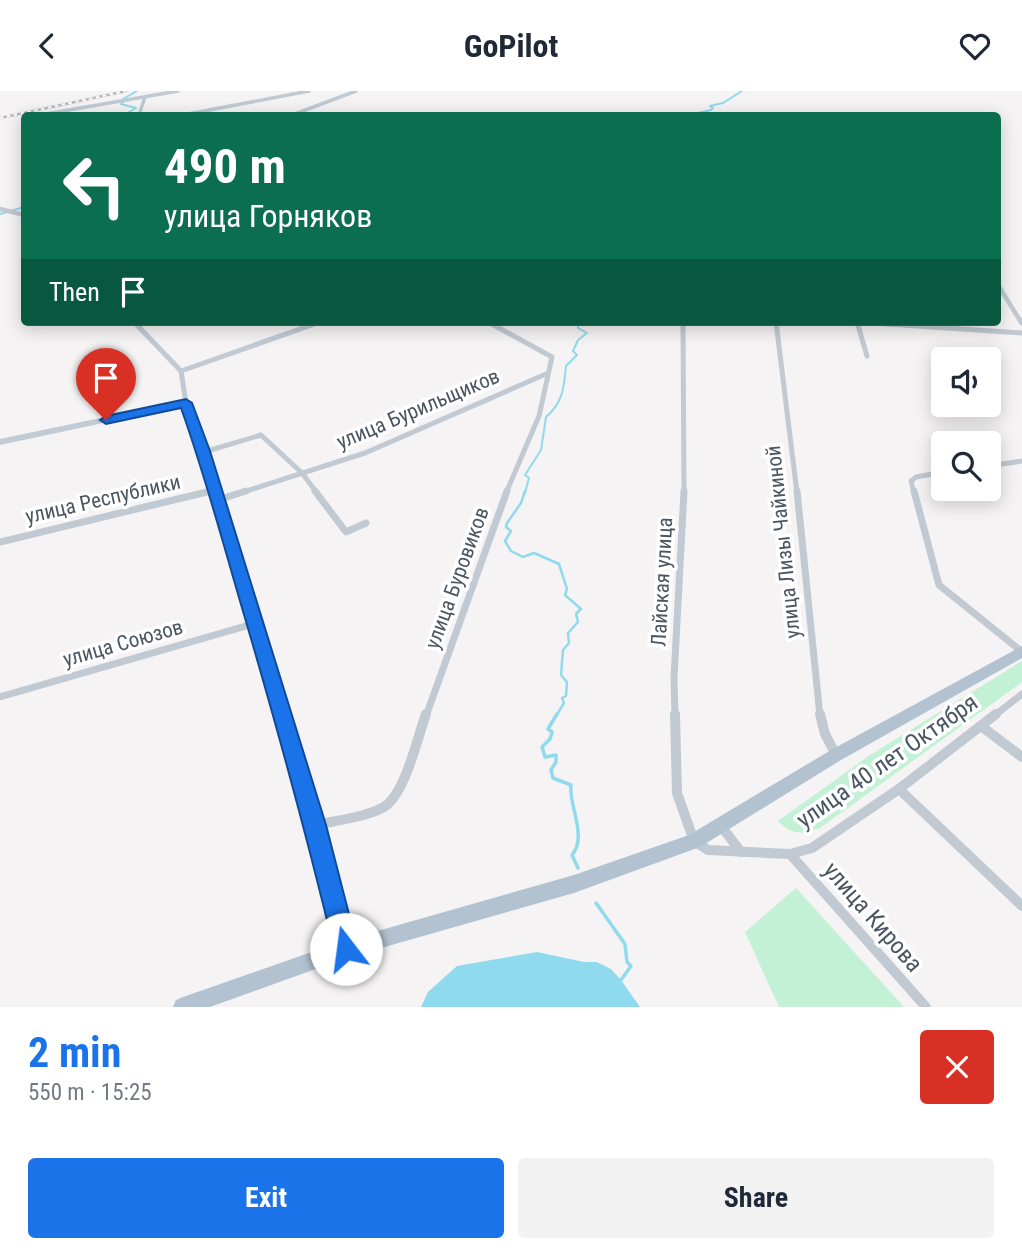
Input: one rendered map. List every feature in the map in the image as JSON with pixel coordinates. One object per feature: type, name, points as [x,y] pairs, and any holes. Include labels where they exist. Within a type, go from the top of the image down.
[{"type":"main road","name":"улица 40 лет Октября","points":[[183,1007],[346,949],[574,884],[694,841],[836,755],[1022,651]]},
{"type":"street","points":[[58,112],[178,91]]},
{"type":"street","points":[[199,112],[309,91]]},
{"type":"street","points":[[337,91],[344,96]]},
{"type":"street","points":[[300,112],[356,91]]},
{"type":"street","points":[[140,112],[145,97]]},
{"type":"street","points":[[0,209],[21,214]]},
{"type":"street","points":[[1001,290],[1022,323]]},
{"type":"street","points":[[138,326],[181,371],[186,403],[204,451],[315,825],[346,949]]},
{"type":"street","points":[[181,371],[309,326]]},
{"type":"street","name":"улица Буровиков","points":[[315,825],[364,814],[387,805],[401,784],[508,488],[539,416],[546,374],[552,357],[496,326]]},
{"type":"street","name":"Лайская улица","points":[[682,326],[685,481],[674,691],[677,793],[694,841]]},
{"type":"street","name":"улица Лизы Чайкиной","points":[[776,326],[805,559],[819,711],[825,734],[836,755]]},
{"type":"street","points":[[859,326],[867,356]]},
{"type":"street","points":[[918,326],[1022,333]]},
{"type":"street","name":"улица Бурильщиков","points":[[216,495],[302,473],[365,453],[546,374]]},
{"type":"street","points":[[0,442],[186,403]]},
{"type":"street","points":[[204,451],[261,435],[302,473],[346,532],[366,523]]},
{"type":"street","points":[[1001,464],[1022,461]]},
{"type":"street","points":[[931,474],[916,477],[911,481],[939,585],[1022,651]]},
{"type":"street","name":"улица Республики","points":[[0,542],[216,495]]},
{"type":"street","name":"улица Союзов","points":[[0,697],[256,623]]},
{"type":"street","name":"улица 40 лет Октября","points":[[694,841],[708,850],[741,852],[790,854],[812,848],[899,789],[1022,694]]},
{"type":"street","points":[[981,726],[1022,757]]},
{"type":"street","points":[[899,789],[1022,906]]},
{"type":"street","points":[[721,826],[741,852]]},
{"type":"street","name":"улица Кирова","points":[[790,854],[926,1007]]},
{"type":"green space","points":[[1022,661],[1022,682],[820,828],[797,832],[778,821],[870,755]]},
{"type":"green space","points":[[796,888],[904,1007],[779,1007],[745,932]]},
{"type":"water","points":[[537,952],[584,962],[597,962],[611,969],[640,1007],[421,1007],[428,992],[457,966]]},
{"type":"waterway","points":[[123,99],[137,91]]},
{"type":"waterway","points":[[702,112],[711,110],[713,108],[710,106],[723,103],[742,91]]},
{"type":"waterway","points":[[123,102],[121,104],[136,108],[129,112]]},
{"type":"waterway","points":[[0,214],[21,208]]},
{"type":"waterway","points":[[525,493],[529,478],[525,475],[541,450],[546,417],[559,400],[566,366],[577,355],[573,351],[578,340],[587,333],[578,326]]},
{"type":"waterway","points":[[525,491],[521,503],[507,523],[506,527],[511,531],[505,541],[511,551],[523,557],[534,553],[559,564],[567,589],[565,595],[581,609],[576,614],[578,622],[568,633],[569,643],[563,650],[561,675],[567,682],[566,696],[562,698],[564,703],[556,716]]},
{"type":"waterway","points":[[557,714],[548,729],[552,732],[550,739],[542,747],[545,757],[556,755],[556,762],[551,770],[553,778],[571,785],[578,830],[578,839],[572,855],[578,868]]},
{"type":"waterway","points":[[596,903],[625,944],[627,962],[631,966],[621,980]]},
{"type":"railway","points":[[28,112],[126,91]]},
{"type":"railway","points":[[0,118],[21,114]]},
{"type":"route","points":[[106,420],[186,403],[204,451],[271,673],[315,825],[346,949]]}]
